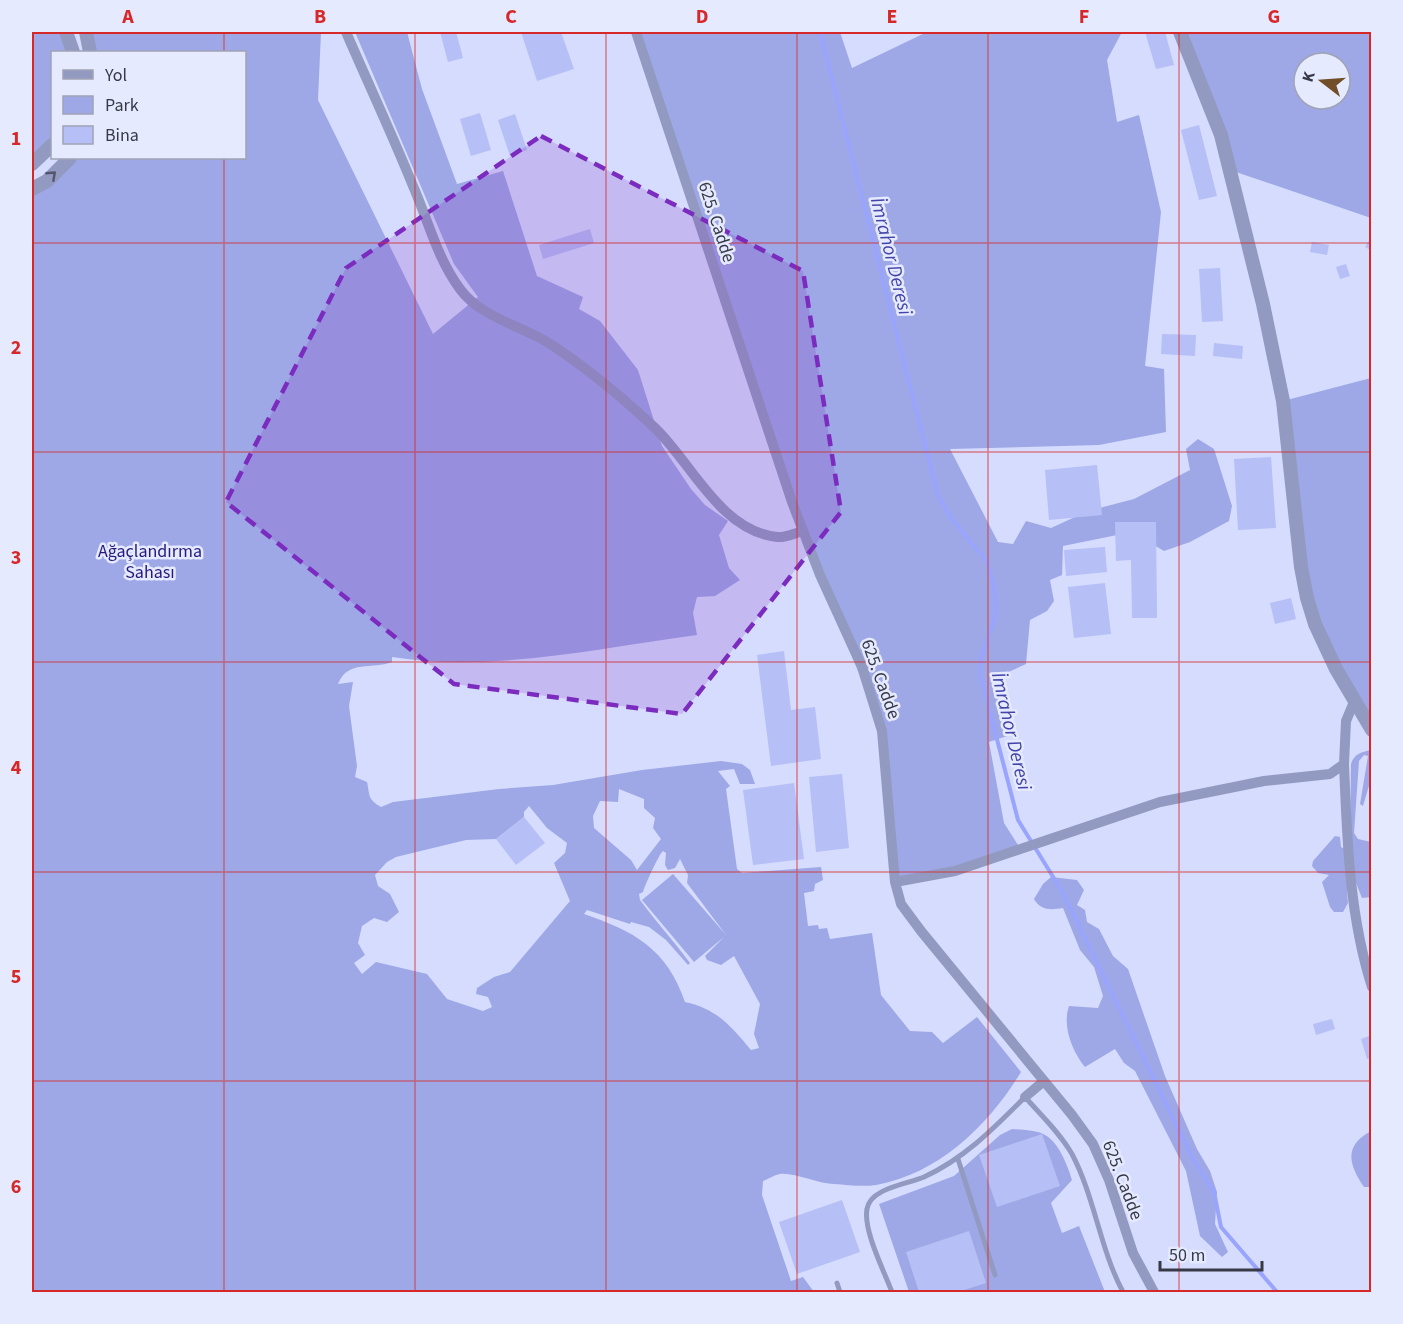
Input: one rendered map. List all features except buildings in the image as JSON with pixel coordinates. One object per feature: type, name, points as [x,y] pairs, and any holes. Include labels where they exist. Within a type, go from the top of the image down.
[{"type":"street","points":[[66,32],[73,51]]},
{"type":"street","points":[[86,32],[90,51]]},
{"type":"street","points":[[346,32],[414,186],[440,255],[460,288],[474,304],[551,345],[628,404],[679,453],[700,485],[717,505],[729,514],[754,529],[777,537],[803,531]]},
{"type":"street","name":"625. Cadde","points":[[636,32],[803,531],[862,667],[882,731],[895,882],[901,904],[1093,1144],[1109,1180],[1133,1253],[1154,1293]]},
{"type":"street","points":[[1180,32],[1221,135],[1263,304],[1283,401],[1301,567],[1307,598],[1315,624],[1354,702],[1371,730]]},
{"type":"street","points":[[32,164],[51,146]]},
{"type":"street","points":[[32,189],[47,181],[69,159]]},
{"type":"street","points":[[1354,702],[1346,721],[1344,764],[1349,866],[1355,910],[1371,987]]},
{"type":"street","points":[[895,882],[955,871],[1160,802],[1264,781],[1330,774],[1344,764]]},
{"type":"street","points":[[1025,1097],[1044,1081]]},
{"type":"lane","points":[[892,1293],[867,1222],[867,1207],[874,1196],[923,1177],[958,1159],[1025,1097],[1072,1154],[1086,1190],[1100,1239],[1123,1293]]},
{"type":"lane","points":[[958,1159],[995,1275]]},
{"type":"lane","points":[[837,1282],[840,1293]]},
{"type":"highlighted area","points":[[541,136],[803,271],[841,512],[682,714],[454,684],[226,502],[346,268]]},
{"type":"green space","points":[[32,32],[66,32],[73,51],[51,51],[51,146],[32,164]]},
{"type":"green space","name":"Ağaçlandırma Sahası","points":[[86,32],[321,32],[318,100],[433,334],[478,297],[454,264],[355,32],[407,32],[422,89],[457,184],[503,171],[537,276],[583,297],[579,309],[600,321],[638,370],[662,446],[691,489],[705,505],[728,521],[719,535],[729,568],[740,580],[715,596],[697,597],[693,613],[697,635],[545,657],[506,660],[429,661],[392,657],[392,662],[348,671],[338,684],[353,682],[349,706],[357,766],[355,777],[367,782],[371,799],[381,807],[393,802],[553,785],[642,770],[721,761],[742,764],[750,770],[755,784],[740,784],[734,769],[718,771],[730,786],[726,789],[737,869],[742,873],[821,867],[823,880],[815,884],[814,891],[804,893],[808,926],[818,925],[819,929],[827,928],[830,939],[872,933],[881,995],[910,1031],[932,1032],[943,1043],[977,1017],[1021,1072],[994,1110],[960,1144],[921,1170],[899,1179],[871,1186],[828,1183],[785,1174],[763,1181],[762,1195],[791,1281],[803,1277],[814,1292],[32,1292],[32,189],[69,159],[246,159],[246,51],[90,51]],"holes":[[[619,789],[644,799],[644,808],[655,818],[653,828],[661,839],[637,870],[631,860],[594,828],[593,816],[600,801],[618,802]],[[529,806],[547,828],[567,843],[565,853],[554,863],[570,901],[510,972],[494,977],[477,988],[476,994],[488,997],[492,1007],[483,1011],[447,999],[427,974],[376,962],[362,974],[354,963],[365,955],[358,943],[362,926],[374,918],[387,922],[399,912],[390,894],[378,886],[375,875],[387,862],[396,857],[466,840],[496,839],[524,817],[524,812]],[[663,851],[666,853],[665,865],[668,870],[675,868],[680,859],[688,875],[687,883],[726,935],[673,874],[642,900],[694,962],[724,937],[705,956],[707,960],[721,965],[734,956],[760,1004],[754,1034],[759,1048],[751,1050],[737,1033],[715,1014],[685,1002],[669,968],[647,944],[618,927],[584,914],[587,910],[630,924],[631,922],[649,927],[666,940],[688,965],[690,963],[640,900],[639,894],[643,892]]]},
{"type":"green space","points":[[636,32],[840,32],[852,68],[927,32],[1122,32],[1107,60],[1117,122],[1139,115],[1161,212],[1145,366],[1164,369],[1166,432],[1099,445],[950,449],[998,542],[1013,544],[1026,521],[1051,528],[1088,511],[1134,499],[1190,470],[1186,449],[1198,439],[1214,449],[1232,506],[1229,521],[1190,542],[1164,551],[1132,532],[1063,546],[1062,575],[1050,580],[1054,601],[1047,611],[1030,620],[1026,664],[1004,674],[997,690],[1007,736],[989,742],[1004,823],[1020,848],[985,861],[895,882],[882,731],[817,568]]},
{"type":"green space","points":[[1180,32],[1371,32],[1371,218],[1230,170]]},
{"type":"green space","points":[[1371,378],[1371,730],[1315,624],[1283,401]]},
{"type":"green space","points":[[1371,750],[1371,779],[1363,806],[1360,804],[1368,756],[1364,755],[1359,761],[1354,833],[1358,839],[1371,842],[1371,897],[1362,898],[1356,883],[1347,892],[1348,903],[1343,912],[1334,912],[1330,907],[1322,882],[1329,875],[1318,873],[1312,866],[1313,861],[1335,836],[1340,837],[1341,847],[1345,849],[1350,838],[1351,764],[1358,754]]},
{"type":"green space","points":[[1051,877],[1077,880],[1084,890],[1077,905],[1085,910],[1087,922],[1099,929],[1113,956],[1128,969],[1165,1076],[1197,1149],[1210,1171],[1217,1192],[1215,1224],[1228,1252],[1222,1257],[1200,1236],[1186,1171],[1135,1071],[1124,1063],[1115,1049],[1085,1067],[1072,1046],[1067,1022],[1069,1006],[1098,1008],[1103,996],[1094,967],[1080,950],[1063,908],[1047,909],[1040,906],[1034,899],[1043,884]]},
{"type":"green space","points":[[1012,1129],[1042,1133],[1050,1138],[1059,1149],[1072,1180],[1051,1203],[1062,1233],[1079,1226],[1105,1292],[909,1292],[879,1204],[954,1176],[1000,1135]]},
{"type":"green space","points":[[1371,1131],[1371,1187],[1364,1187],[1352,1164],[1351,1156],[1356,1143]]},
{"type":"waterway","name":"İmrahor Deresi","points":[[820,32],[938,496],[951,518],[988,563],[995,591],[996,615],[982,654],[980,674],[1018,820],[1063,893],[1193,1159],[1214,1192],[1221,1227],[1277,1292]]}]
